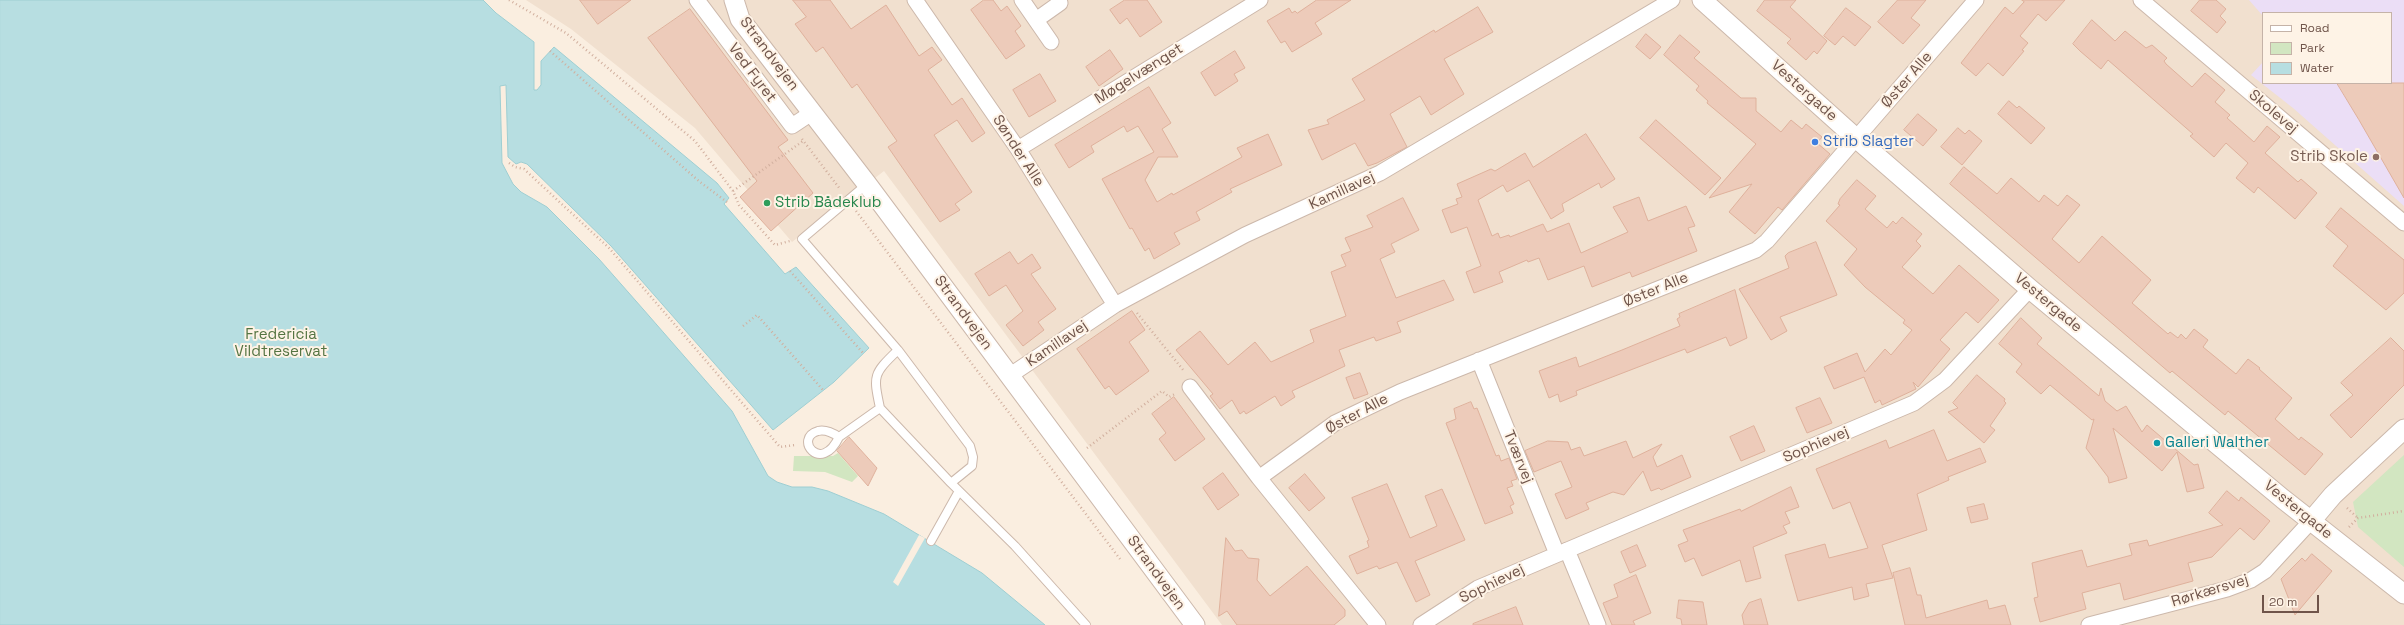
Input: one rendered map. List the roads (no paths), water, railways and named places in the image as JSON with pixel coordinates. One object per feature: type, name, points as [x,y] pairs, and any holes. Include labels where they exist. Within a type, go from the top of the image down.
[{"type":"street","name":"Ved Fyret","points":[[697,0],[792,126],[813,112]]},
{"type":"street","name":"Strandvejen","points":[[734,0],[740,19],[813,112],[1195,625]]},
{"type":"street","name":"Sønder Alle","points":[[915,0],[1018,149],[1115,305]]},
{"type":"street","points":[[1022,0],[1050,42]]},
{"type":"street","name":"Møgelvænget","points":[[1018,149],[1260,0]]},
{"type":"street","name":"Kamillavej","points":[[1010,376],[1115,305],[1245,235],[1380,173],[1672,0]]},
{"type":"street","name":"Vestergade","points":[[1702,0],[1857,139],[2030,289],[2311,521],[2404,594]]},
{"type":"street","name":"Øster Alle","points":[[1259,478],[1335,423],[1400,392],[1756,250],[1767,241],[1857,139],[1976,0]]},
{"type":"street","name":"Skolevej","points":[[2141,0],[2404,223]]},
{"type":"street","points":[[1036,20],[1060,3]]},
{"type":"street","name":"Sophievej","points":[[1421,625],[1478,588],[1914,403],[1945,380],[2030,289]]},
{"type":"street","name":"Tværvej","points":[[1479,360],[1562,552]]},
{"type":"street","points":[[1190,387],[1259,478],[1378,625]]},
{"type":"street","points":[[2311,521],[2333,496],[2404,429]]},
{"type":"street","name":"Rørkærsvej","points":[[2089,625],[2226,589],[2251,580],[2265,571],[2311,521]]},
{"type":"street","points":[[1562,552],[1598,625]]},
{"type":"lane","points":[[867,184],[847,199],[802,238],[898,350],[970,446],[973,457],[972,466],[951,483]]},
{"type":"lane","points":[[898,350],[879,369],[875,384],[880,408],[951,483],[1015,546],[1086,625]]},
{"type":"lane","points":[[839,437],[831,432],[821,430],[813,433],[809,437],[808,444],[811,451],[819,455],[826,454],[834,448],[839,437],[858,419],[880,408]]},
{"type":"lane","points":[[931,542],[959,491]]},
{"type":"water","name":"Fredericia Vildtreservat","points":[[0,0],[483,0],[496,13],[534,42],[534,90],[537,90],[541,85],[541,61],[554,47],[717,183],[729,198],[724,204],[785,274],[796,267],[869,348],[834,382],[773,430],[611,246],[527,164],[521,162],[516,164],[508,157],[506,85],[500,86],[502,163],[513,184],[521,192],[547,207],[599,259],[643,309],[732,411],[768,476],[777,482],[792,487],[812,487],[828,491],[884,514],[982,573],[1045,625],[0,625]]},
{"type":"place","name":"Strib Slagter","points":[[1815,142]]},
{"type":"place","name":"Strib Skole","points":[[2376,157]]},
{"type":"place","name":"Strib Bådeklub","points":[[767,203]]},
{"type":"place","name":"Galleri Walther","points":[[2157,443]]}]
